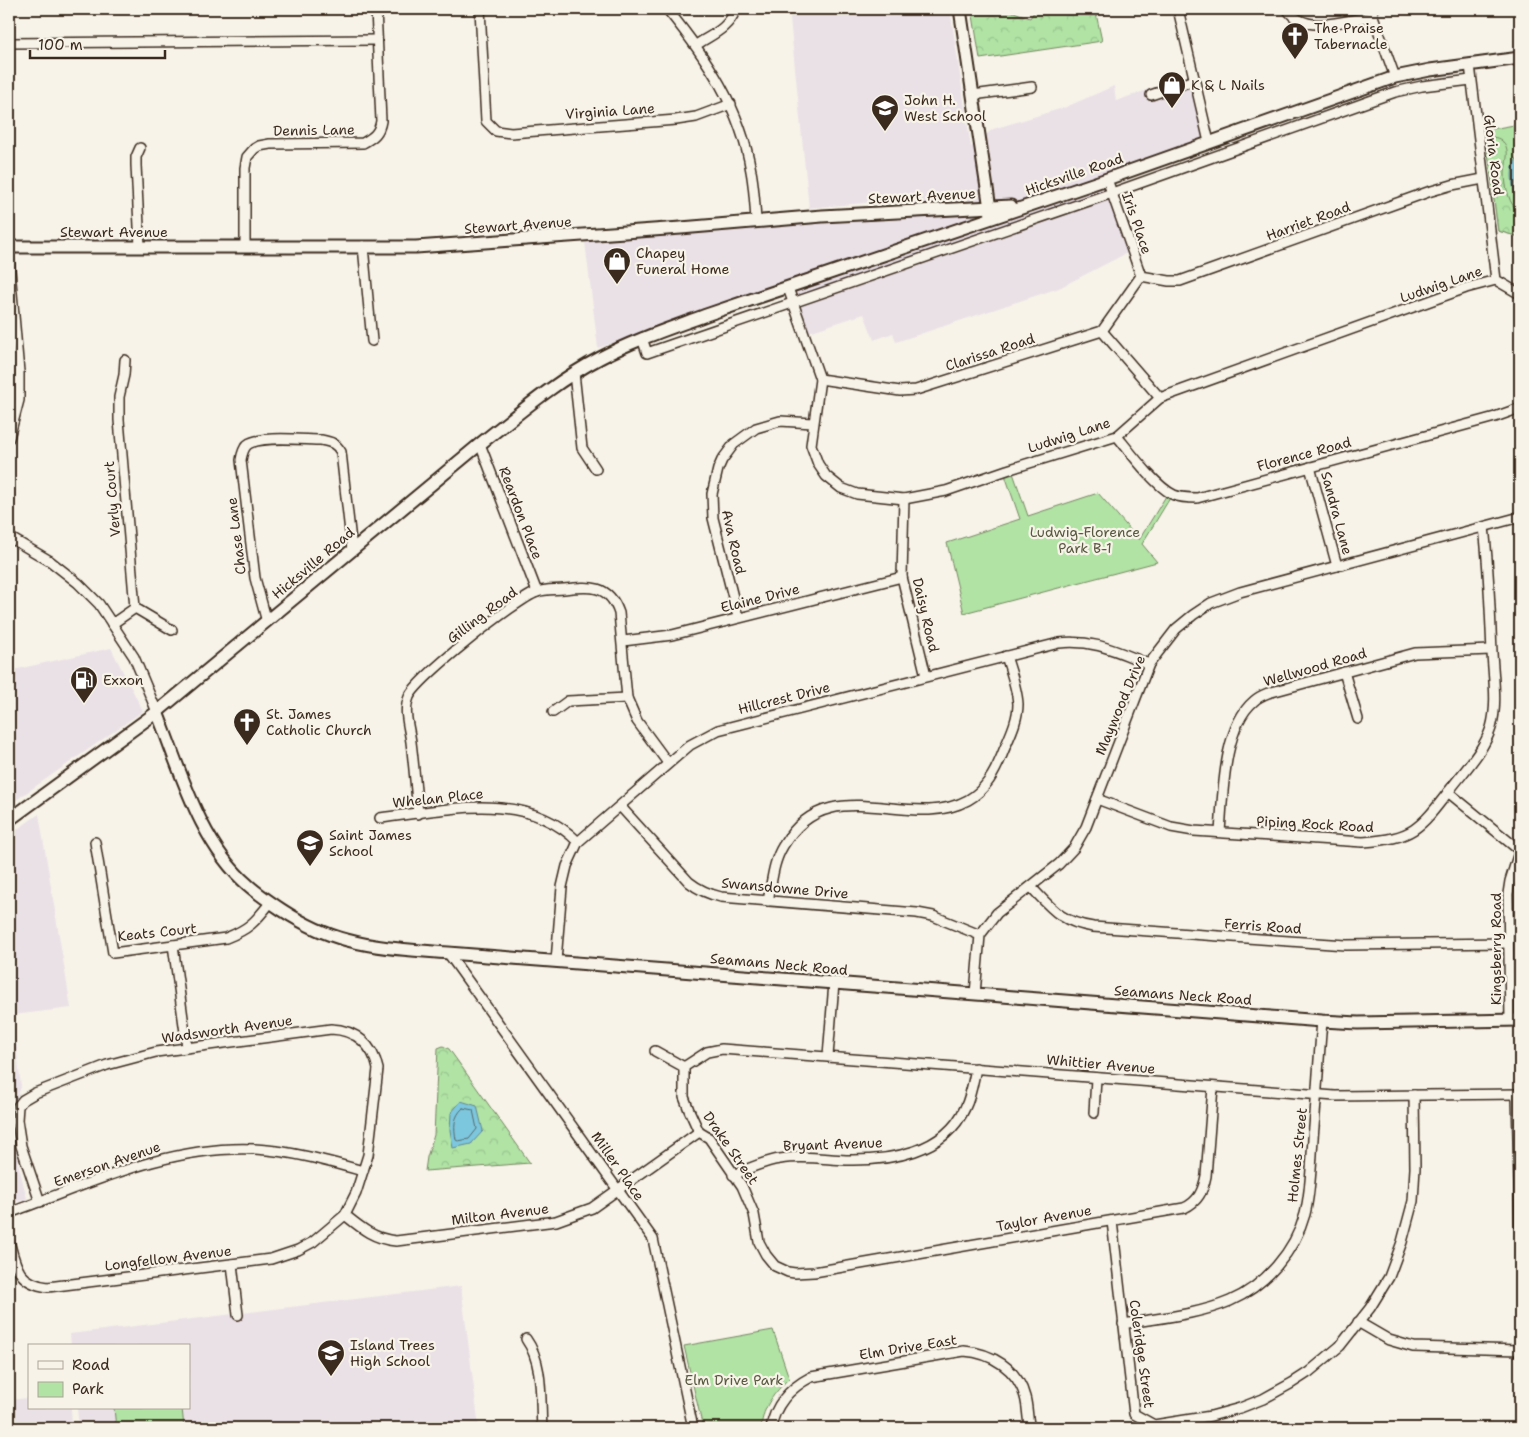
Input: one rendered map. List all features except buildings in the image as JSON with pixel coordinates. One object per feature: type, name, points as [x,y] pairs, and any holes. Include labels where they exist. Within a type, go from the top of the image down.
[{"type":"main road","points":[[960,9],[990,212]]},
{"type":"main road","name":"Hicksville Road","points":[[9,820],[157,712],[543,394],[601,357],[642,338],[788,288],[990,212],[1028,205],[1107,179],[1395,77],[1470,64],[1520,58]]},
{"type":"main road","name":"Stewart Avenue","points":[[9,247],[416,247],[822,216],[990,212]]},
{"type":"main road","name":"Seamans Neck Road","points":[[157,712],[194,804],[213,843],[230,866],[247,884],[270,903],[301,922],[346,940],[378,946],[448,953],[1322,1021],[1358,1023],[1515,1020]]},
{"type":"street","name":"Dennis Lane","points":[[245,246],[244,168],[247,157],[254,149],[258,146],[270,144],[363,143],[373,138],[379,131],[381,120],[376,9]]},
{"type":"street","name":"Virginia Lane","points":[[480,9],[486,121],[496,131],[511,133],[676,120],[696,117],[731,104]]},
{"type":"street","points":[[667,9],[696,44],[716,75],[731,104],[743,137],[751,170],[756,221]]},
{"type":"street","points":[[696,44],[725,27],[736,9]]},
{"type":"street","points":[[1178,9],[1209,142]]},
{"type":"street","points":[[1287,9],[1295,19],[1315,25],[1373,12],[1395,77]]},
{"type":"street","points":[[9,43],[377,40]]},
{"type":"street","name":"Gloria Road","points":[[1470,64],[1496,280]]},
{"type":"street","points":[[1151,95],[1194,80]]},
{"type":"street","points":[[642,338],[646,353],[1112,193],[1396,92],[1422,86],[1471,80]]},
{"type":"street","points":[[973,95],[1032,87]]},
{"type":"street","points":[[140,148],[136,157],[136,165],[140,246]]},
{"type":"street","name":"Iris Place","points":[[1107,179],[1141,276]]},
{"type":"street","name":"Harriet Road","points":[[1141,276],[1180,281],[1428,192],[1484,179]]},
{"type":"street","points":[[363,246],[372,341]]},
{"type":"street","points":[[9,259],[19,372],[19,400],[9,438]]},
{"type":"street","points":[[1141,276],[1102,331],[1160,398]]},
{"type":"street","points":[[1496,280],[1520,294]]},
{"type":"street","name":"Ludwig Lane","points":[[788,288],[820,379],[811,444],[818,464],[830,479],[841,488],[857,494],[904,499],[946,491],[1117,436],[1160,398],[1466,288],[1496,280]]},
{"type":"street","name":"Clarissa Road","points":[[820,379],[900,392],[916,390],[1102,331]]},
{"type":"street","name":"Verly Court","points":[[125,360],[119,397],[119,420],[135,608]]},
{"type":"street","points":[[574,373],[582,448],[596,469]]},
{"type":"street","name":"Florence Road","points":[[1117,436],[1163,488],[1174,495],[1184,498],[1197,498],[1495,417],[1520,408]]},
{"type":"street","name":"Ava Road","points":[[738,617],[713,518],[712,494],[718,469],[734,444],[756,428],[780,421],[813,423]]},
{"type":"street","name":"Chase Lane","points":[[267,622],[255,578],[241,460],[246,447],[259,440],[321,440],[331,442],[337,446],[341,452],[352,550]]},
{"type":"street","name":"Reardon Place","points":[[480,444],[537,592]]},
{"type":"street","name":"Sandra Lane","points":[[1310,467],[1337,566]]},
{"type":"street","name":"Daisy Road","points":[[904,499],[902,576],[926,676]]},
{"type":"street","name":"Maywood Drive","points":[[980,935],[997,913],[1031,887],[1074,848],[1086,827],[1149,664],[1176,629],[1193,615],[1211,603],[1240,592],[1520,517]]},
{"type":"street","name":"Piping Rock Road","points":[[1097,799],[1171,827],[1220,832],[1343,842],[1390,840],[1404,836],[1416,828],[1430,816],[1479,751],[1491,727],[1494,702],[1489,568],[1484,527]]},
{"type":"street","points":[[9,537],[50,560],[78,583],[99,604],[134,657],[157,712]]},
{"type":"street","name":"Elaine Drive","points":[[623,641],[672,635],[902,576]]},
{"type":"street","name":"Gilling Road","points":[[418,814],[411,741],[406,715],[410,695],[420,682],[497,618],[537,592],[591,587],[602,590],[611,596],[619,612],[627,698],[637,721],[668,762]]},
{"type":"street","points":[[112,624],[135,608],[172,630]]},
{"type":"street","name":"Hillcrest Drive","points":[[556,961],[562,887],[567,866],[578,842],[690,744],[718,730],[1059,643],[1084,641],[1149,664]]},
{"type":"street","name":"Wellwood Road","points":[[1220,832],[1226,760],[1232,738],[1246,710],[1254,701],[1268,693],[1415,653],[1491,650]]},
{"type":"street","points":[[768,901],[774,870],[783,846],[797,827],[816,813],[832,807],[851,804],[931,810],[948,808],[969,800],[981,790],[995,771],[1017,715],[1016,695],[1006,656]]},
{"type":"street","points":[[1344,672],[1358,719]]},
{"type":"street","points":[[553,712],[568,701],[627,698]]},
{"type":"street","points":[[1448,792],[1520,850]]},
{"type":"street","name":"Whelan Place","points":[[380,818],[486,806],[510,808],[558,825],[578,842]]},
{"type":"street","name":"Swansdowne Drive","points":[[620,806],[683,876],[698,889],[721,897],[917,912],[980,935]]},
{"type":"street","name":"Keats Court","points":[[95,842],[113,953],[226,938],[242,932],[251,926],[270,903]]},
{"type":"street","name":"Kingsberry Road","points":[[1515,1020],[1508,943],[1508,894],[1520,850]]},
{"type":"street","name":"Ferris Road","points":[[1031,887],[1065,919],[1076,924],[1093,927],[1346,945],[1508,943]]},
{"type":"street","points":[[975,994],[980,935]]},
{"type":"street","points":[[173,945],[187,1047]]},
{"type":"street","name":"Miller Place","points":[[448,953],[653,1240],[693,1428]]},
{"type":"street","points":[[828,1056],[834,983]]},
{"type":"street","name":"Holmes Street","points":[[1123,1324],[1207,1309],[1231,1300],[1256,1285],[1277,1265],[1291,1245],[1305,1214],[1322,1021]]},
{"type":"street","name":"Wadsworth Avenue","points":[[40,1202],[21,1146],[17,1120],[18,1106],[23,1100],[35,1093],[107,1065],[156,1052],[331,1029],[348,1031],[359,1037],[371,1048],[378,1069],[368,1155],[356,1193],[345,1215]]},
{"type":"street","name":"Whittier Avenue","points":[[684,1067],[707,1052],[722,1048],[1334,1096],[1519,1094]]},
{"type":"street","points":[[655,1051],[684,1067]]},
{"type":"street","name":"Drake Street","points":[[684,1067],[684,1098],[700,1132],[705,1134],[742,1186],[748,1198],[759,1242],[766,1255],[780,1268]]},
{"type":"street","name":"Bryant Avenue","points":[[733,1175],[780,1159],[872,1159],[918,1151],[944,1136],[960,1118],[970,1096],[976,1068]]},
{"type":"street","points":[[1094,1113],[1096,1078]]},
{"type":"street","name":"Taylor Avenue","points":[[780,1268],[795,1273],[814,1272],[1190,1206],[1199,1197],[1204,1188],[1213,1087]]},
{"type":"street","points":[[1519,1094],[1520,1228]]},
{"type":"street","name":"Coleridge Street","points":[[1112,1220],[1134,1414],[1154,1425],[1188,1424],[1263,1399],[1292,1383],[1330,1355],[1370,1308],[1389,1277],[1402,1242],[1413,1201],[1415,1168],[1414,1095]]},
{"type":"street","name":"Milton Avenue","points":[[345,1215],[369,1234],[385,1240],[396,1241],[556,1221],[592,1208],[700,1132]]},
{"type":"street","name":"Emerson Avenue","points":[[9,1213],[149,1162],[188,1153],[222,1149],[255,1149],[311,1156],[363,1171]]},
{"type":"street","name":"Longfellow Avenue","points":[[9,1241],[16,1268],[24,1278],[37,1285],[48,1286],[270,1259],[298,1250],[320,1237],[345,1215]]},
{"type":"street","points":[[232,1264],[238,1314]]},
{"type":"street","points":[[1358,1322],[1372,1328],[1389,1340],[1413,1347],[1520,1350]]},
{"type":"street","points":[[526,1339],[534,1352],[538,1368],[542,1428]]},
{"type":"street","name":"Elm Drive East","points":[[771,1428],[780,1403],[797,1384],[811,1377],[964,1351],[984,1354],[998,1361],[1011,1371],[1024,1394],[1030,1428]]},
{"type":"shaded area","points":[[789,9],[950,9],[971,147],[993,129],[1066,107],[1114,86],[1116,101],[1191,74],[1205,137],[1102,174],[1129,252],[1059,288],[896,342],[893,333],[874,340],[864,314],[809,332],[791,283],[598,348],[585,242],[883,218],[908,199],[809,208]]},
{"type":"shaded area","points":[[111,648],[143,711],[9,805],[9,671]]},
{"type":"shaded area","points":[[39,814],[71,1008],[13,1015],[21,1087],[9,1118],[9,835]]},
{"type":"shaded area","points":[[9,1127],[27,1199],[9,1204]]},
{"type":"shaded area","name":"Island Trees High School","points":[[461,1286],[479,1428],[79,1428],[77,1410],[190,1410],[190,1344],[71,1344],[70,1334]]},
{"type":"shaded area","points":[[28,1398],[28,1410],[71,1410],[72,1428],[9,1428],[9,1400]]},
{"type":"green space","points":[[972,9],[1006,9],[1030,18],[1036,9],[1095,9],[1102,41],[980,59]]},
{"type":"green space","points":[[1520,124],[1520,237],[1498,231],[1486,130]]},
{"type":"green space","points":[[1486,137],[1499,139],[1506,147],[1506,184],[1510,201],[1520,212],[1520,237],[1498,231]]},
{"type":"green space","name":"Ludwig-Florence Park B-1","points":[[1012,470],[1028,516],[1098,493],[1139,540],[1166,496],[1170,498],[1142,544],[1157,562],[964,613],[947,543],[1020,519],[1004,472]]},
{"type":"green space","points":[[443,1046],[449,1049],[530,1163],[425,1171],[434,1135],[438,1048]]},
{"type":"green space","name":"Elm Drive Park","points":[[773,1330],[789,1378],[767,1406],[761,1428],[703,1428],[684,1346]]},
{"type":"green space","points":[[114,1410],[182,1410],[184,1428],[116,1428]]},
{"type":"water","points":[[1520,155],[1520,208],[1518,207],[1515,194],[1512,173],[1513,166]]},
{"type":"water","points":[[461,1101],[477,1106],[483,1131],[471,1144],[453,1148],[450,1130],[451,1113]]},
{"type":"place","name":"The Praise Tabernacle","points":[[1295,60]]},
{"type":"place","name":"K & L Nails","points":[[1172,109]]},
{"type":"place","name":"John H. West School","points":[[885,132]]},
{"type":"place","name":"Chapey Funeral Home","points":[[617,285]]},
{"type":"place","name":"Exxon","points":[[84,704]]},
{"type":"place","name":"St. James Catholic Church","points":[[247,746]]},
{"type":"place","name":"Saint James School","points":[[310,867]]},
{"type":"place","name":"Island Trees High School","points":[[331,1377]]}]
